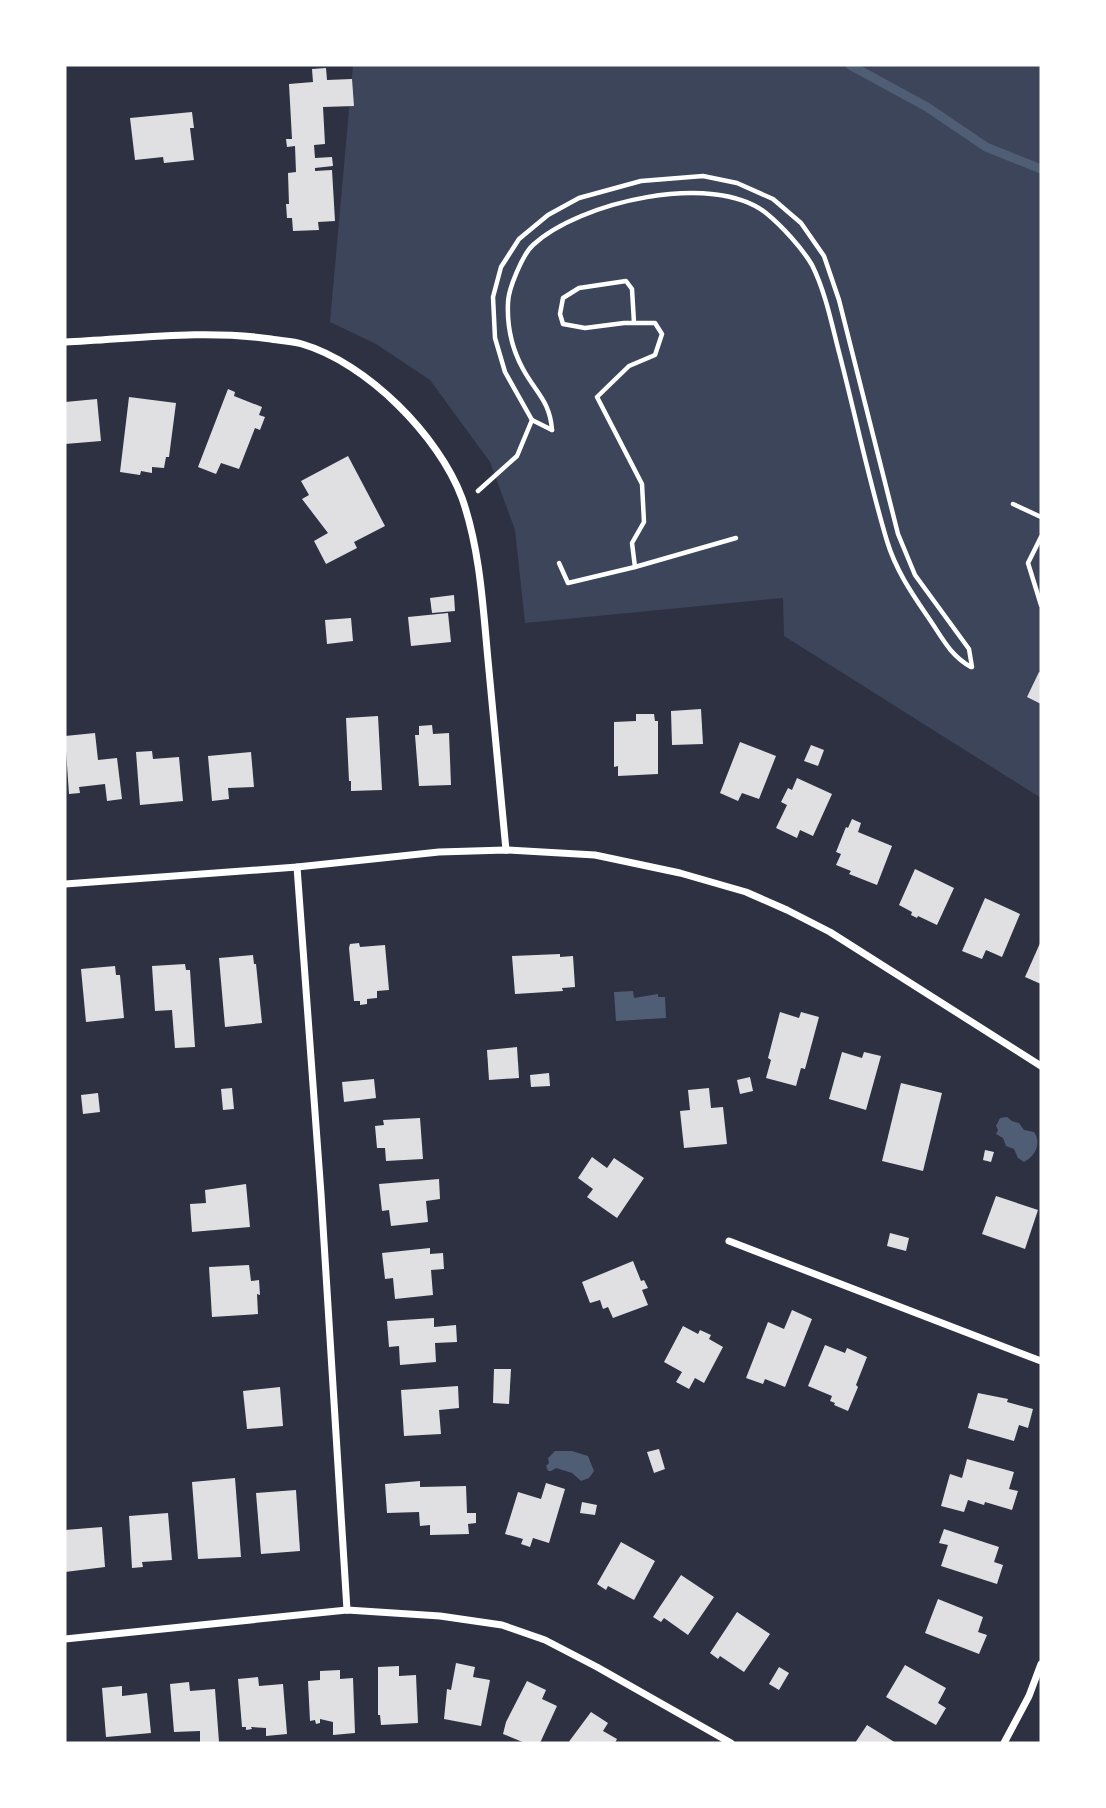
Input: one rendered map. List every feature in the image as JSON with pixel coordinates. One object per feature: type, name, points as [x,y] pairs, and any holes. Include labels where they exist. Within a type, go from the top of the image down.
[{"type":"street","points":[[65,342],[234,334],[302,344],[336,359],[365,378],[408,413],[443,462],[461,497],[472,540],[482,598],[506,850]]},
{"type":"street","points":[[65,884],[297,867],[439,852],[506,850],[594,855],[680,873],[746,892],[830,932],[1041,1066]]},
{"type":"street","points":[[297,867],[347,1610]]},
{"type":"street","points":[[729,1241],[1041,1361]]},
{"type":"street","points":[[65,1639],[347,1610],[440,1616],[502,1626],[545,1640],[731,1743]]},
{"type":"street","points":[[1003,1743],[1028,1696],[1041,1664]]},
{"type":"path","points":[[703,176],[737,183],[773,199],[801,223],[824,256],[839,300],[898,534],[915,575],[969,649],[972,667],[957,659],[904,582],[888,543],[827,305],[811,265],[765,212],[736,199],[703,192],[646,198],[586,214],[558,226],[531,247],[518,270],[508,300],[510,335],[522,368],[551,411],[552,430],[532,420],[505,373],[495,338],[493,297],[501,267],[519,239],[548,215],[579,198],[641,181],[703,176]]},
{"type":"path","points":[[634,323],[632,289],[626,281],[579,288],[563,298],[560,314],[563,324],[585,328],[655,323],[662,334],[655,355],[629,366],[597,397],[642,484],[644,522],[632,543],[635,567]]},
{"type":"path","points":[[461,497],[483,489],[517,456],[532,420]]},
{"type":"path","points":[[1013,505],[1041,517]]},
{"type":"path","points":[[1041,537],[1028,563],[1041,605]]},
{"type":"path","points":[[559,564],[568,583],[736,538]]},
{"type":"shaded area","points":[[353,65],[1041,65],[1041,798],[784,636],[783,598],[525,623],[515,530],[490,462],[430,380],[376,344],[330,322]]},
{"type":"shaded area","points":[[633,991],[634,998],[658,994],[658,997],[665,997],[666,1018],[616,1021],[614,992]]},
{"type":"shaded area","points":[[1007,1117],[1019,1123],[1024,1130],[1034,1132],[1036,1136],[1036,1149],[1024,1162],[1018,1158],[1014,1149],[1006,1146],[1003,1138],[996,1134],[1000,1118]]},
{"type":"shaded area","points":[[555,1451],[572,1451],[588,1456],[594,1471],[589,1478],[581,1481],[572,1473],[556,1468],[548,1471],[548,1458]]},
{"type":"building","points":[[326,68],[327,80],[352,79],[354,106],[323,107],[325,144],[314,145],[315,158],[332,157],[333,166],[315,168],[315,171],[332,170],[335,221],[318,222],[319,230],[293,231],[292,218],[287,218],[286,204],[289,204],[288,173],[296,172],[295,146],[287,147],[286,139],[292,139],[289,84],[313,82],[312,69]]},
{"type":"building","points":[[192,112],[194,128],[190,128],[194,160],[164,163],[163,157],[135,160],[130,118]]},
{"type":"building","points":[[228,389],[235,392],[234,396],[262,407],[259,415],[265,417],[260,430],[255,428],[239,469],[221,463],[216,474],[198,467]]},
{"type":"building","points":[[129,397],[176,403],[169,457],[166,457],[164,468],[152,467],[152,473],[141,471],[140,475],[120,472]]},
{"type":"building","points":[[97,399],[101,441],[65,444],[65,402]]},
{"type":"building","points":[[348,456],[385,526],[354,542],[357,548],[326,564],[314,541],[328,533],[302,499],[309,495],[301,481]]},
{"type":"building","points":[[454,595],[455,611],[432,613],[430,598]]},
{"type":"building","points":[[448,613],[451,642],[411,646],[408,617]]},
{"type":"building","points":[[351,618],[353,641],[327,644],[325,620]]},
{"type":"building","points":[[1039,672],[1041,673],[1041,704],[1027,697]]},
{"type":"building","points":[[701,709],[703,744],[672,745],[671,711]]},
{"type":"building","points":[[636,714],[654,714],[655,721],[658,721],[658,774],[618,776],[618,766],[614,767],[614,722],[636,721]]},
{"type":"building","points":[[378,716],[382,790],[351,791],[346,718]]},
{"type":"building","points":[[432,725],[433,734],[449,733],[451,785],[419,786],[415,735],[419,735],[419,726]]},
{"type":"building","points":[[95,733],[98,760],[117,758],[122,799],[107,801],[105,784],[79,787],[80,793],[69,794],[65,736]]},
{"type":"building","points":[[740,742],[776,756],[759,799],[742,793],[738,801],[720,793]]},
{"type":"building","points":[[811,745],[824,750],[818,766],[804,761]]},
{"type":"building","points":[[152,751],[153,759],[179,757],[183,801],[140,805],[136,752]]},
{"type":"building","points":[[251,752],[254,787],[228,788],[229,799],[212,801],[208,756]]},
{"type":"building","points":[[797,778],[832,794],[813,836],[800,830],[797,838],[776,828],[787,805],[781,802],[788,788],[792,790]]},
{"type":"building","points":[[852,819],[861,823],[858,832],[892,846],[877,885],[849,874],[851,871],[836,865],[841,854],[836,852]]},
{"type":"building","points":[[915,869],[954,888],[937,925],[911,915],[912,912],[899,905]]},
{"type":"building","points":[[985,898],[1020,914],[1002,957],[986,950],[982,959],[962,951]]},
{"type":"building","points":[[1041,941],[1041,984],[1025,977]]},
{"type":"building","points":[[359,943],[360,947],[385,945],[389,990],[377,991],[377,998],[367,999],[367,1004],[360,1005],[360,1001],[354,1001],[349,948],[350,944]]},
{"type":"building","points":[[560,954],[560,957],[573,956],[575,987],[562,988],[563,991],[515,994],[512,956]]},
{"type":"building","points":[[253,955],[262,1023],[225,1027],[219,958]]},
{"type":"building","points":[[185,964],[186,970],[190,970],[195,1047],[175,1048],[172,1010],[155,1011],[152,966]]},
{"type":"building","points":[[115,966],[116,975],[120,975],[124,1018],[86,1022],[81,969]]},
{"type":"building","points":[[780,1012],[799,1018],[801,1012],[819,1017],[805,1069],[801,1068],[796,1086],[766,1078],[771,1060],[768,1058]]},
{"type":"building","points":[[517,1047],[519,1078],[489,1080],[487,1050]]},
{"type":"building","points":[[842,1052],[862,1058],[864,1052],[881,1056],[866,1110],[829,1099]]},
{"type":"building","points":[[549,1073],[550,1086],[531,1087],[530,1075]]},
{"type":"building","points":[[750,1077],[753,1091],[740,1094],[737,1080]]},
{"type":"building","points":[[374,1079],[376,1098],[344,1102],[342,1082]]},
{"type":"building","points":[[901,1083],[942,1093],[923,1171],[882,1161]]},
{"type":"building","points":[[232,1088],[234,1109],[223,1110],[221,1089]]},
{"type":"building","points":[[709,1088],[711,1108],[723,1107],[727,1144],[684,1148],[680,1111],[690,1110],[688,1090]]},
{"type":"building","points":[[98,1093],[100,1112],[83,1114],[81,1095]]},
{"type":"building","points":[[420,1118],[423,1159],[386,1161],[385,1148],[377,1148],[375,1126],[384,1125],[383,1120]]},
{"type":"building","points":[[985,1150],[994,1152],[991,1162],[983,1160]]},
{"type":"building","points":[[592,1157],[607,1168],[614,1158],[644,1178],[617,1218],[587,1197],[593,1189],[578,1178]]},
{"type":"building","points":[[439,1179],[440,1199],[426,1201],[428,1222],[391,1226],[389,1210],[382,1211],[379,1184]]},
{"type":"building","points":[[246,1184],[250,1227],[192,1232],[190,1204],[206,1203],[205,1190]]},
{"type":"building","points":[[996,1196],[1038,1210],[1025,1249],[982,1234]]},
{"type":"building","points":[[890,1233],[909,1238],[906,1251],[887,1246]]},
{"type":"building","points":[[430,1248],[430,1254],[443,1253],[444,1269],[431,1270],[433,1295],[395,1299],[393,1278],[385,1279],[382,1253]]},
{"type":"building","points":[[633,1261],[641,1281],[644,1280],[648,1288],[642,1290],[648,1305],[613,1318],[608,1307],[603,1309],[600,1300],[590,1303],[582,1282]]},
{"type":"building","points":[[249,1265],[251,1281],[259,1280],[258,1314],[212,1317],[209,1267]]},
{"type":"building","points":[[792,1310],[812,1319],[785,1387],[765,1379],[763,1384],[746,1378],[768,1322],[784,1329]]},
{"type":"building","points":[[434,1318],[434,1327],[456,1325],[457,1342],[435,1343],[436,1362],[400,1365],[399,1346],[389,1347],[387,1321]]},
{"type":"building","points":[[683,1326],[698,1334],[700,1330],[711,1335],[709,1339],[723,1347],[704,1383],[695,1378],[689,1389],[676,1382],[682,1372],[664,1362]]},
{"type":"building","points":[[825,1345],[845,1353],[847,1348],[867,1357],[848,1411],[834,1405],[835,1403],[830,1401],[832,1396],[808,1386]]},
{"type":"building","points":[[494,1369],[511,1369],[509,1404],[493,1403]]},
{"type":"building","points":[[458,1386],[459,1408],[439,1410],[441,1434],[404,1436],[401,1390]]},
{"type":"building","points":[[280,1387],[283,1426],[247,1429],[243,1391]]},
{"type":"building","points":[[978,1393],[1008,1399],[1007,1402],[1033,1409],[1028,1428],[1019,1425],[1014,1441],[968,1428]]},
{"type":"building","points":[[659,1449],[665,1469],[654,1473],[647,1452]]},
{"type":"building","points":[[967,1459],[1014,1472],[1009,1489],[1018,1491],[1012,1510],[968,1500],[964,1512],[941,1506],[950,1474],[962,1478]]},
{"type":"building","points":[[235,1478],[241,1557],[198,1559],[192,1482]]},
{"type":"building","points":[[420,1481],[420,1487],[466,1486],[467,1513],[476,1513],[476,1523],[468,1524],[469,1534],[430,1535],[430,1525],[420,1526],[419,1512],[387,1513],[385,1484]]},
{"type":"building","points":[[546,1483],[565,1489],[549,1543],[533,1538],[530,1547],[521,1544],[523,1539],[505,1534],[518,1492],[541,1499]]},
{"type":"building","points":[[296,1490],[300,1551],[261,1554],[256,1493]]},
{"type":"building","points":[[582,1502],[597,1505],[595,1515],[580,1513]]},
{"type":"building","points":[[168,1513],[172,1560],[142,1562],[143,1567],[132,1568],[129,1516]]},
{"type":"building","points":[[102,1527],[105,1567],[65,1572],[65,1530]]},
{"type":"building","points":[[944,1529],[999,1547],[994,1562],[1003,1565],[997,1584],[941,1566],[948,1545],[939,1543]]},
{"type":"building","points":[[621,1542],[655,1561],[634,1600],[608,1586],[606,1590],[597,1584]]},
{"type":"building","points":[[681,1575],[714,1597],[688,1635],[664,1618],[661,1622],[653,1617]]},
{"type":"building","points":[[938,1599],[983,1617],[978,1632],[987,1635],[979,1654],[925,1633]]},
{"type":"building","points":[[737,1612],[770,1634],[744,1672],[720,1656],[718,1659],[710,1653]]},
{"type":"building","points":[[456,1663],[475,1667],[473,1677],[490,1680],[481,1726],[444,1719],[447,1689],[451,1690]]},
{"type":"building","points":[[905,1665],[946,1688],[938,1703],[946,1708],[936,1725],[886,1697]]},
{"type":"building","points":[[399,1666],[399,1676],[416,1675],[418,1723],[381,1725],[378,1715],[378,1667]]},
{"type":"building","points":[[779,1667],[789,1673],[779,1690],[769,1684]]},
{"type":"building","points":[[340,1670],[340,1679],[353,1678],[355,1733],[333,1735],[333,1722],[320,1719],[320,1723],[316,1724],[315,1720],[310,1721],[308,1681],[320,1680],[320,1671]]},
{"type":"building","points":[[258,1677],[259,1686],[283,1684],[287,1734],[266,1736],[266,1728],[251,1727],[252,1729],[246,1730],[246,1727],[242,1727],[238,1679]]},
{"type":"building","points":[[527,1681],[546,1690],[542,1699],[557,1706],[540,1743],[525,1743],[503,1734],[506,1722]]},
{"type":"building","points":[[189,1682],[190,1691],[215,1689],[219,1742],[200,1743],[200,1731],[174,1732],[170,1684]]},
{"type":"building","points":[[122,1686],[122,1696],[147,1693],[151,1733],[106,1737],[102,1688]]},
{"type":"building","points":[[591,1712],[608,1723],[603,1731],[617,1739],[615,1743],[568,1743]]},
{"type":"building","points":[[867,1725],[896,1743],[855,1743]]},
{"type":"waterway","points":[[850,65],[927,107],[986,147],[1041,169]]}]
